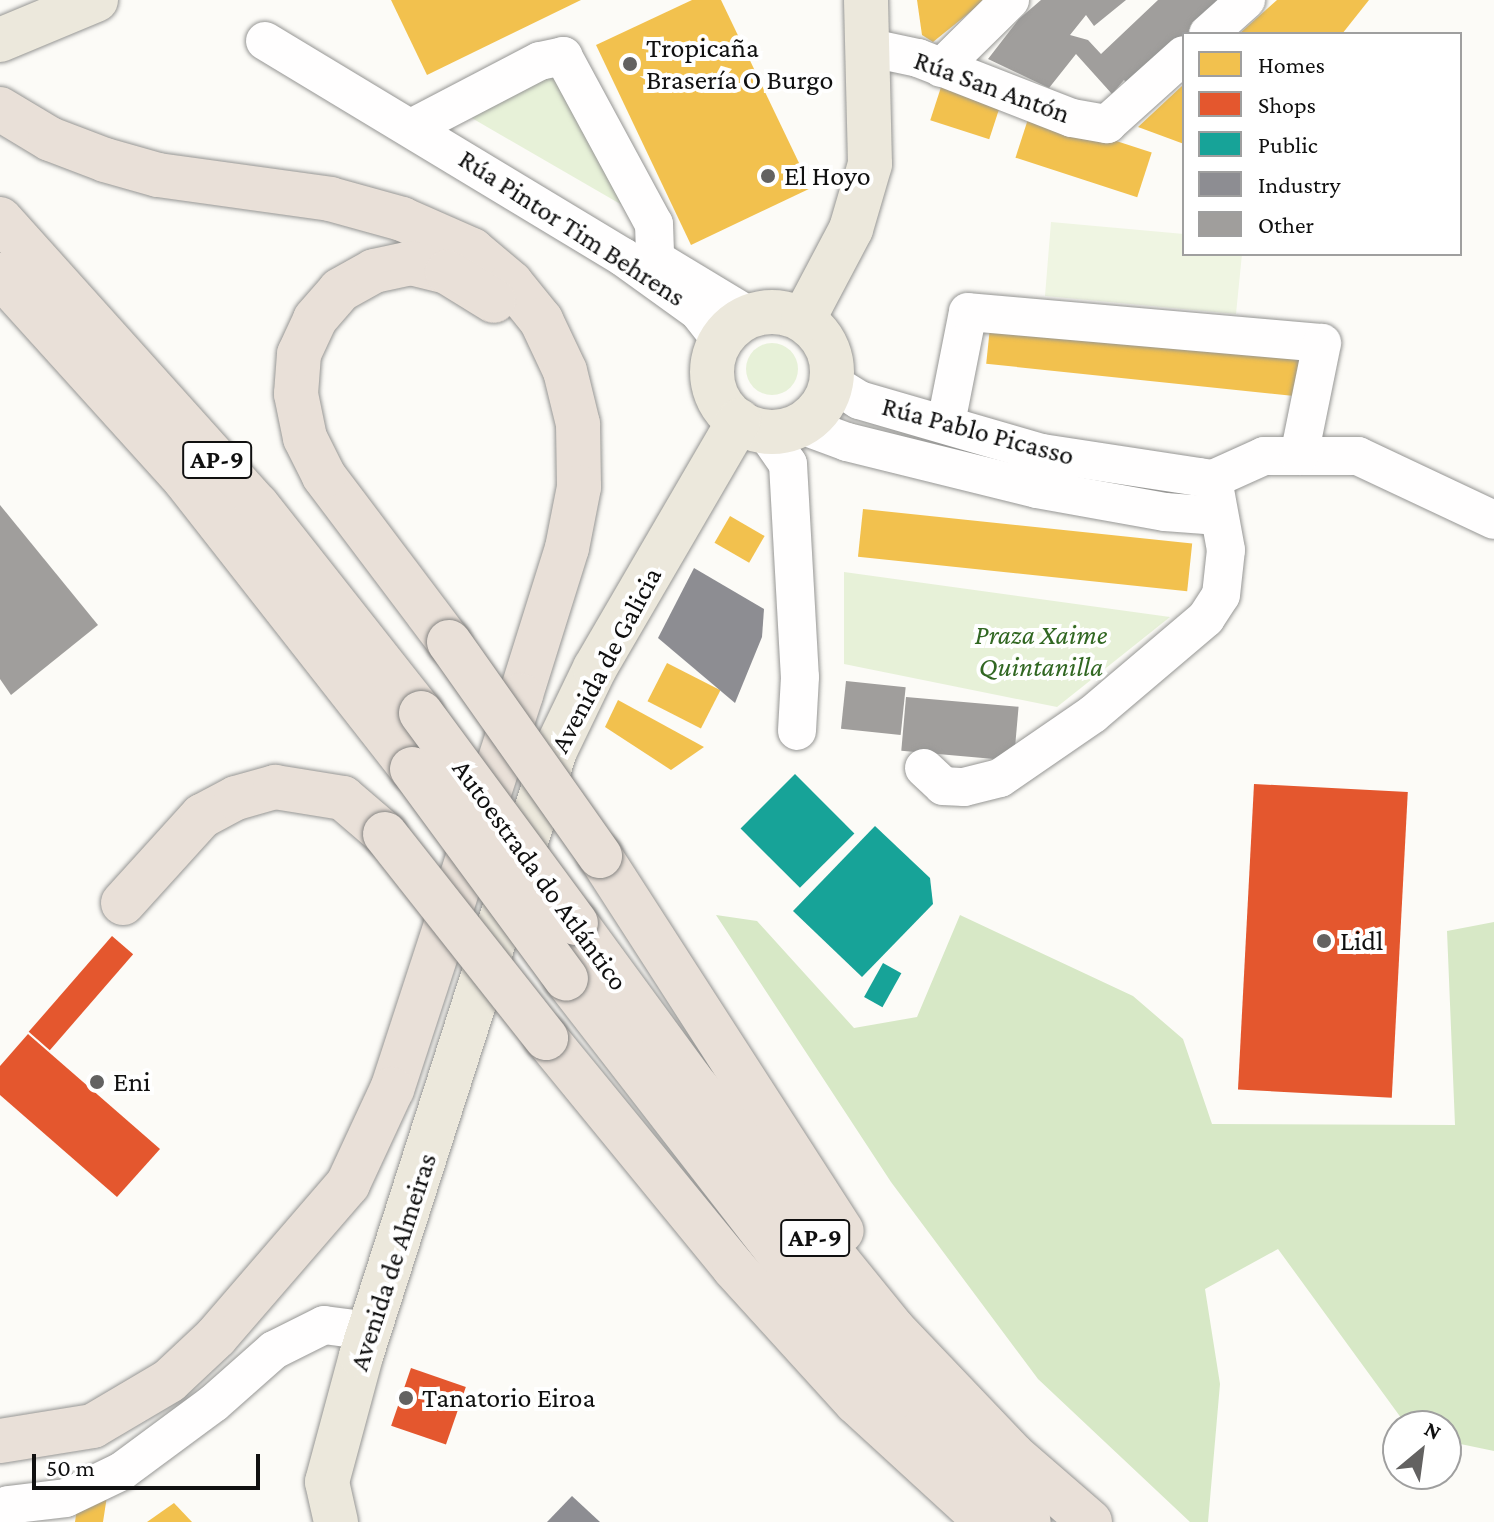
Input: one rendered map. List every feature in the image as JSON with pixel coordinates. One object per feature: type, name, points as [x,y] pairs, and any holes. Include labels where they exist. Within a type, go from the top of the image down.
[{"type":"highway","points":[[0,109],[50,139],[105,160],[158,175],[330,199],[402,219],[472,250],[511,283],[541,320],[559,358],[578,424],[579,487],[567,548],[397,1074],[348,1184],[227,1326],[169,1381],[93,1426],[0,1441]]},
{"type":"highway","name":"Autoestrada do Atlántico","points":[[0,219],[257,505],[421,713],[690,1079],[893,1329],[1013,1455],[1090,1522]]},
{"type":"highway","points":[[0,1417],[83,1404],[171,1345],[294,1218],[333,1160],[382,1050],[534,577],[552,512],[556,457],[550,406],[539,370],[513,319],[484,291],[447,272],[411,263],[374,271],[340,290],[315,319],[299,354],[296,394],[305,438],[324,476],[449,642],[600,856],[862,1261],[893,1329]]},
{"type":"highway","name":"Autoestrada do Atlántico","points":[[0,275],[185,480],[412,769],[566,979],[818,1304],[926,1425],[1029,1522]]},
{"type":"highway","points":[[123,903],[202,816],[236,798],[275,787],[343,798],[385,834],[734,1268],[856,1402],[987,1522]]},
{"type":"main road","points":[[9,36],[96,0]]},
{"type":"main road","points":[[803,320],[851,229],[870,164],[871,48],[866,0]]},
{"type":"main road","points":[[783,435],[718,399],[712,381],[712,362],[735,328],[781,312],[803,320],[827,346],[832,383]]},
{"type":"main road","name":"Avenida de Galicia","points":[[474,1004],[555,751],[595,668],[783,435],[825,401],[832,383]]},
{"type":"main road","name":"Avenida de Almeiras","points":[[336,1522],[327,1482],[369,1331],[474,1004]]},
{"type":"street","points":[[941,68],[1010,0]]},
{"type":"street","points":[[1210,32],[1246,0]]},
{"type":"street","name":"Rúa Pintor Tim Behrens","points":[[265,41],[413,127],[623,257],[698,311],[735,328]]},
{"type":"street","name":"Rúa San Antón","points":[[871,48],[941,68],[1072,118],[1107,124],[1182,57]]},
{"type":"street","name":"Rúa Pintor Tim Behrens","points":[[413,127],[540,61],[563,56],[654,224],[655,259],[735,328]]},
{"type":"street","points":[[946,423],[968,312],[1322,343],[1299,456]]},
{"type":"street","name":"Rúa Pablo Picasso","points":[[832,383],[859,400],[1042,453],[1213,479]]},
{"type":"street","points":[[783,435],[800,677],[797,731]]},
{"type":"street","name":"Rúa Pablo Picasso","points":[[783,435],[1037,489],[1165,512],[1219,516]]},
{"type":"street","points":[[924,768],[943,786],[964,787],[1000,778],[1093,714],[1206,618],[1221,595],[1226,550],[1213,479],[1264,456],[1358,456],[1494,520]]},
{"type":"street","points":[[0,1517],[8,1505],[66,1498],[122,1471],[214,1403],[274,1350],[324,1325],[369,1331]]},
{"type":"green space","points":[[556,72],[622,205],[470,117]]},
{"type":"green space","points":[[1051,222],[1182,234],[1182,256],[1242,256],[1236,314],[1045,296]]},
{"type":"green space","points":[[772,343],[791,350],[798,369],[791,388],[772,395],[753,388],[746,369],[753,350]]},
{"type":"green space","name":"Praza Xaime Quintanilla","points":[[844,572],[1170,617],[1057,707],[844,664]]},
{"type":"green space","points":[[716,915],[757,921],[854,1028],[917,1017],[960,915],[1133,996],[1183,1039],[1212,1124],[1455,1125],[1447,931],[1494,922],[1494,1451],[1462,1444],[1462,1410],[1395,1410],[1278,1249],[1205,1289],[1220,1384],[1208,1522],[1190,1522],[1038,1379],[891,1182]]},
{"type":"building: Homes","points":[[391,0],[581,0],[427,75]]},
{"type":"building: Homes","points":[[692,0],[721,0],[811,188],[691,245],[596,45]]},
{"type":"building: Homes","points":[[917,0],[985,0],[933,42],[922,35]]},
{"type":"building: Homes","points":[[1277,0],[1369,0],[1344,32],[1241,32]]},
{"type":"building: Homes","points":[[942,84],[1001,103],[989,139],[930,120]]},
{"type":"building: Homes","points":[[1182,86],[1182,143],[1138,127]]},
{"type":"building: Homes","points":[[1030,113],[1152,153],[1137,197],[1015,158]]},
{"type":"building: Homes","points":[[991,318],[1313,352],[1308,398],[986,364]]},
{"type":"building: Homes","points":[[863,509],[1192,544],[1187,591],[858,557]]},
{"type":"building: Homes","points":[[730,516],[765,536],[749,563],[714,543]]},
{"type":"building: Homes","points":[[667,663],[720,690],[701,729],[647,701]]},
{"type":"building: Homes","points":[[618,700],[704,747],[671,770],[605,727]]},
{"type":"building: Homes","points":[[107,1496],[103,1522],[75,1522],[77,1508]]},
{"type":"building: Homes","points":[[174,1503],[192,1522],[147,1522]]},
{"type":"building: Shops","name":"Lidl","points":[[1254,784],[1408,792],[1392,1098],[1238,1090]]},
{"type":"building: Shops","points":[[112,936],[133,954],[50,1050],[29,1032]]},
{"type":"building: Shops","points":[[28,1034],[160,1149],[117,1197],[0,1095],[0,1066]]},
{"type":"building: Shops","points":[[411,1368],[466,1387],[446,1445],[391,1426]]},
{"type":"building: Public","points":[[795,774],[854,833],[800,888],[741,828]]},
{"type":"building: Public","points":[[875,826],[930,878],[933,904],[862,977],[793,911]]},
{"type":"building: Public","points":[[883,963],[901,973],[882,1007],[864,997]]},
{"type":"building: Industry","points":[[694,568],[764,609],[762,637],[735,703],[658,638]]},
{"type":"building: Industry","points":[[572,1496],[600,1522],[547,1522]]},
{"type":"building: Other","points":[[1041,0],[1126,0],[1094,26],[1086,15],[1070,35],[1088,40],[1101,54],[1158,0],[1229,0],[1193,32],[1182,32],[1182,43],[1131,88],[1124,80],[1112,94],[1076,54],[1049,88],[988,59],[1019,19]]},
{"type":"building: Other","points":[[0,505],[98,625],[11,695],[0,679]]},
{"type":"building: Other","points":[[846,681],[906,687],[901,735],[841,729]]},
{"type":"building: Other","points":[[906,697],[1019,707],[1014,761],[901,751]]},
{"type":"place","name":"Tropicaña Brasería O Burgo","points":[[630,64]]},
{"type":"place","name":"El Hoyo","points":[[768,176]]},
{"type":"place","name":"Lidl","points":[[1324,941]]},
{"type":"place","name":"Eni","points":[[97,1082]]},
{"type":"place","name":"Tanatorio Eiroa","points":[[406,1398]]}]
